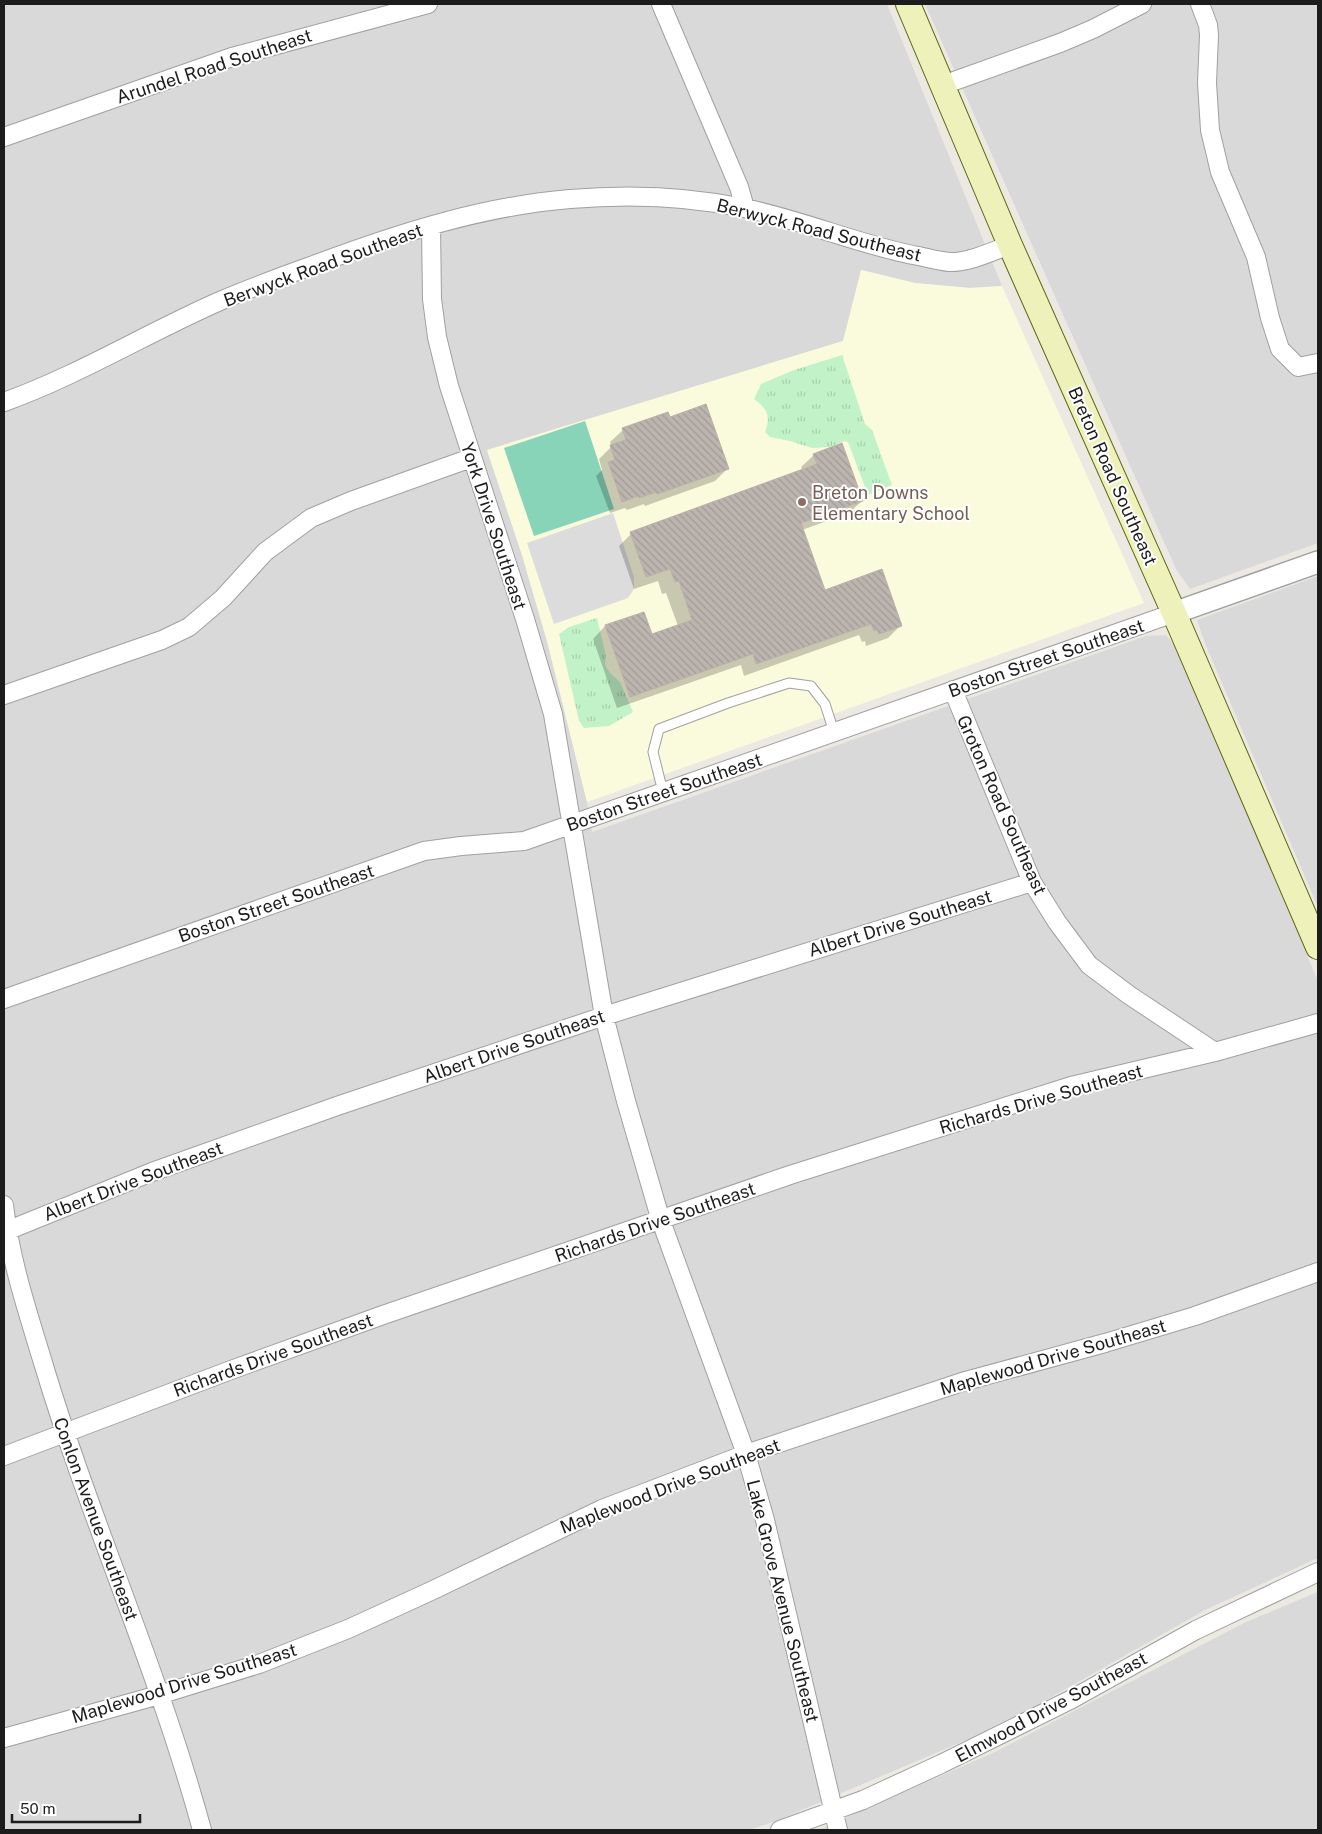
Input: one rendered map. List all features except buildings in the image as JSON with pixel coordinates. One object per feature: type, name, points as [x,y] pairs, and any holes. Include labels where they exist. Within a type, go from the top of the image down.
[{"type":"main road","name":"Breton Road Southeast","points":[[908,4],[1010,245],[1174,613],[1318,947]]},
{"type":"street","name":"Arundel Road Southeast","points":[[4,137],[232,57],[428,4]]},
{"type":"street","points":[[661,4],[740,187],[745,208]]},
{"type":"street","points":[[943,84],[1060,43],[1093,29],[1142,4]]},
{"type":"street","points":[[1200,4],[1208,25],[1210,130],[1220,172],[1256,257],[1270,318],[1280,350],[1298,367],[1318,363]]},
{"type":"street","name":"Berwyck Road Southeast","points":[[4,402],[29,393],[117,352],[220,301],[366,246],[431,226],[510,206],[570,199],[632,196],[696,200],[745,208],[902,253],[951,262],[984,255],[1010,245]]},
{"type":"street","name":"York Drive Southeast","points":[[431,226],[432,299],[437,337],[449,386],[525,619],[552,714],[572,825]]},
{"type":"street","points":[[4,695],[162,640],[189,627],[223,598],[265,552],[311,518],[351,501],[471,458]]},
{"type":"street","name":"Boston Street Southeast","points":[[4,999],[424,851],[524,841],[1318,562]]},
{"type":"street","name":"Groton Road Southeast","points":[[953,690],[1032,882],[1056,922],[1089,965],[1129,995],[1215,1052]]},
{"type":"street","name":"Lake Grove Avenue Southeast","points":[[572,825],[604,1016],[626,1101],[661,1221],[746,1454],[765,1520],[838,1830]]},
{"type":"street","name":"Albert Drive Southeast","points":[[5,1231],[152,1172],[337,1106],[604,1016],[1032,882]]},
{"type":"street","name":"Richards Drive Southeast","points":[[4,1456],[383,1315],[661,1221],[790,1175],[1071,1086],[1215,1052],[1318,1023]]},
{"type":"street","name":"Conlon Avenue Southeast","points":[[4,1205],[5,1231],[64,1434],[159,1695],[192,1793],[202,1830]]},
{"type":"street","name":"Maplewood Drive Southeast","points":[[4,1738],[159,1695],[259,1664],[348,1629],[431,1592],[602,1508],[746,1454],[962,1382],[1195,1316],[1318,1272]]},
{"type":"street","name":"Elmwood Drive Southeast","points":[[780,1830],[862,1800],[941,1764],[1072,1699],[1196,1630],[1318,1572]]},
{"type":"lane","points":[[663,792],[653,752],[659,728],[728,703],[789,683],[811,686],[825,704],[834,732]]},
{"type":"shaded area","points":[[4,4],[887,4],[1002,286],[970,288],[915,283],[862,270],[843,341],[487,450],[522,555],[547,641],[587,802],[592,832],[1146,636],[1166,635],[1177,649],[1318,981],[1318,1558],[1207,1609],[1006,1723],[776,1821],[749,1830],[4,1830]]},
{"type":"shaded area","points":[[925,4],[1318,4],[1318,543],[1190,589],[1176,569]]},
{"type":"shaded area","name":"Breton Downs Elementary School","points":[[861,270],[915,283],[970,288],[1002,286],[1144,603],[587,802],[547,641],[522,555],[487,450],[843,341]]},
{"type":"shaded area","points":[[613,513],[634,577],[634,589],[628,598],[554,624],[527,543]]},
{"type":"shaded area","points":[[1318,576],[1318,907],[1206,646],[1197,620]]},
{"type":"shaded area","points":[[1318,1592],[1318,1830],[818,1830],[995,1752],[1246,1622]]},
{"type":"green space","points":[[842,355],[865,424],[872,430],[892,485],[868,495],[848,442],[844,441],[830,447],[812,448],[770,437],[765,432],[768,421],[767,413],[754,399],[761,384],[794,370]]},
{"type":"green space","points":[[585,421],[614,509],[534,536],[504,448]]},
{"type":"green space","points":[[597,618],[606,656],[605,665],[610,673],[620,682],[633,712],[609,726],[584,728],[579,721],[559,634],[569,627]]},
{"type":"place","name":"Breton Downs Elementary School","points":[[802,502]]}]
